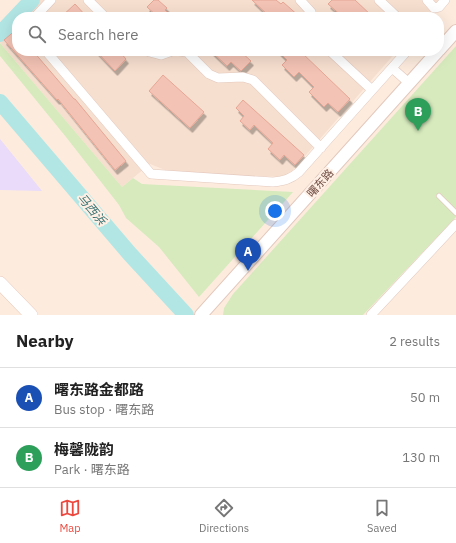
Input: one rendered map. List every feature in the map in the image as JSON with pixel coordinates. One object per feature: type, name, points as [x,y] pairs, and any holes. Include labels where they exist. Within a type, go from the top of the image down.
[{"type":"main road","points":[[0,283],[31,315]]},
{"type":"street","points":[[40,12],[51,0]]},
{"type":"street","points":[[88,0],[100,12]]},
{"type":"street","points":[[300,0],[311,12]]},
{"type":"street","points":[[380,0],[392,12]]},
{"type":"street","points":[[426,0],[434,8],[440,7],[445,0]]},
{"type":"street","name":"曙东路","points":[[444,45],[456,32]]},
{"type":"street","points":[[50,56],[151,174],[273,182],[284,181],[292,178],[299,172],[403,56]]},
{"type":"street","points":[[191,56],[209,74],[218,78],[243,77],[253,80],[321,148]]},
{"type":"street","points":[[335,56],[372,90]]},
{"type":"street","name":"曙东路","points":[[205,311],[434,56]]},
{"type":"street","points":[[392,68],[409,83]]},
{"type":"street","points":[[371,315],[455,226]]},
{"type":"lane","points":[[439,196],[456,213]]},
{"type":"shaded area","points":[[37,0],[441,0],[430,12],[26,12]]},
{"type":"shaded area","points":[[12,26],[12,56],[393,56],[292,171],[284,177],[170,172],[150,164],[122,187],[0,43],[0,39]]},
{"type":"shaded area","points":[[0,139],[42,191],[0,190]]},
{"type":"green space","points":[[0,43],[122,187],[133,178],[142,184],[293,192],[199,297],[159,247],[126,218],[119,205],[0,56]]},
{"type":"green space","points":[[456,46],[456,217],[363,315],[223,315],[224,308],[233,294]]},
{"type":"building","points":[[154,0],[158,0],[167,8],[165,10],[167,12],[152,12],[147,7]]},
{"type":"building","points":[[252,0],[276,0],[281,4],[283,2],[294,12],[265,12]]},
{"type":"building","points":[[332,0],[355,0],[368,12],[337,12],[328,4]]},
{"type":"building","points":[[75,4],[82,12],[66,12]]},
{"type":"building","points":[[12,33],[12,49],[4,40]]},
{"type":"building","points":[[18,56],[37,56],[126,161],[115,170],[58,99],[57,100]]},
{"type":"building","points":[[101,56],[123,56],[126,59],[115,71]]},
{"type":"building","points":[[216,56],[246,56],[251,61],[241,71],[231,62],[227,66]]},
{"type":"building","points":[[283,56],[305,56],[350,99],[338,112],[328,103],[324,107],[309,92],[314,87],[299,72],[294,77],[282,65],[287,60]]},
{"type":"building","points":[[163,75],[204,112],[190,128],[149,91]]},
{"type":"building","points":[[243,100],[304,155],[295,165],[284,155],[280,160],[268,149],[273,143],[254,125],[250,130],[240,121],[244,116],[236,108]]},
{"type":"waterway","points":[[21,12],[32,0]]},
{"type":"waterway","points":[[0,34],[12,21]]},
{"type":"waterway","name":"马西浜","points":[[0,102],[129,253],[186,315]]},
{"type":"place","name":"梅馨陇韵","points":[[418,131]]},
{"type":"place","name":"曙东路金都路","points":[[248,271]]}]
